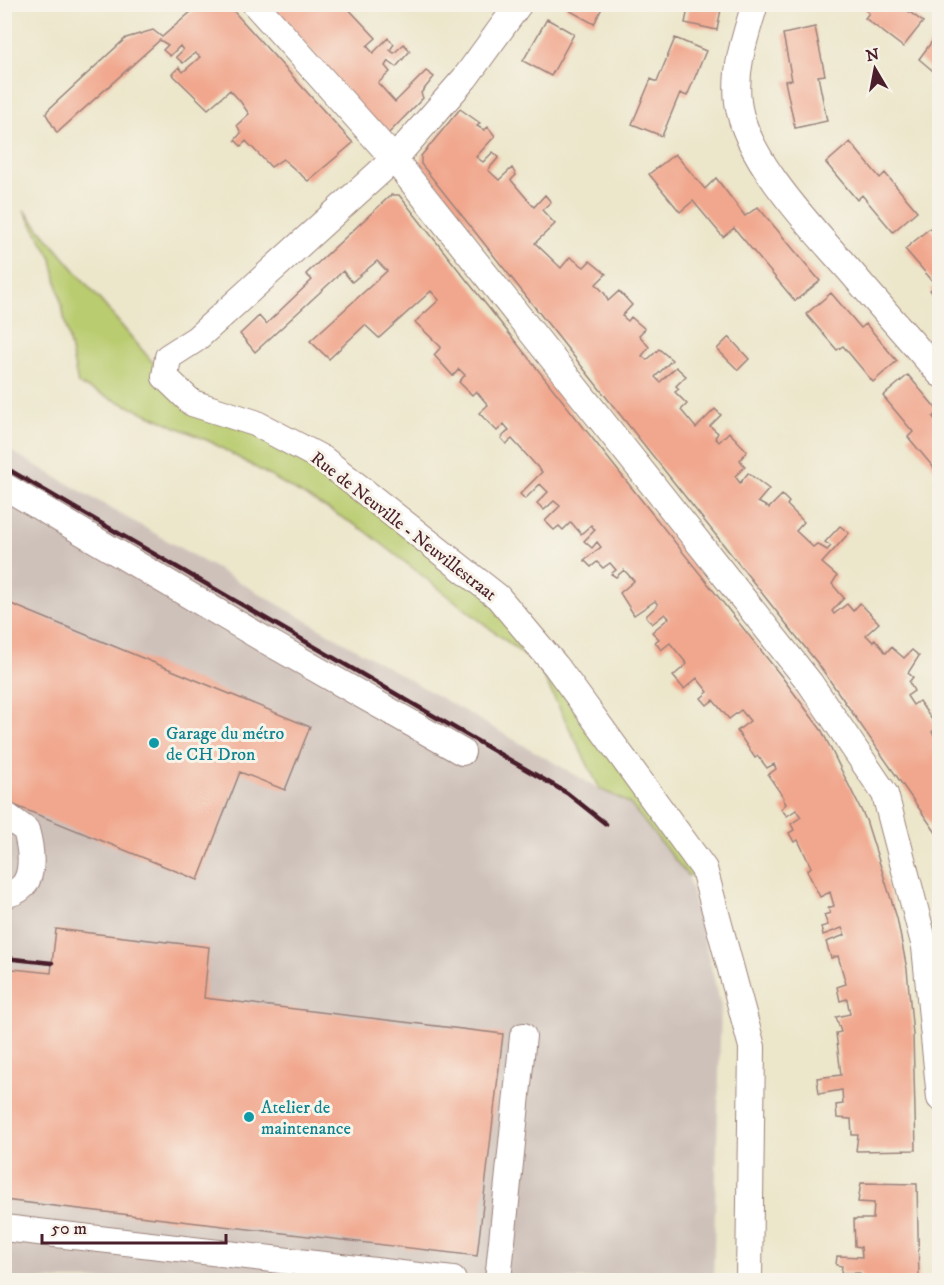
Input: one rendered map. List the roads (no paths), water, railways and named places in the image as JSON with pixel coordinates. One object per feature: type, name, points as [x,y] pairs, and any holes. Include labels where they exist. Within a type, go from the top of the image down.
[{"type":"street","points":[[255,4],[394,159],[819,695],[885,794],[932,946],[939,1098]]},
{"type":"street","name":"Rue de Neuville - Neuvillestraat","points":[[519,4],[465,78],[394,159],[196,339],[168,357],[165,377],[192,403],[255,423],[323,459],[498,597],[556,666],[704,869],[752,1047],[749,1281]]},
{"type":"street","points":[[755,4],[741,49],[737,81],[738,105],[747,133],[766,168],[793,206],[939,375]]},
{"type":"street","points":[[4,486],[264,640],[462,752]]},
{"type":"street","points":[[4,814],[26,830],[32,866],[27,882],[11,894],[4,894]]},
{"type":"street","points":[[498,1281],[523,1036]]},
{"type":"street","points":[[4,1228],[453,1281]]},
{"type":"railway","points":[[4,467],[567,793],[606,824]]},
{"type":"railway","points":[[4,958],[52,963]]},
{"type":"place","name":"Garage du métro de CH Dron","points":[[154,743]]},
{"type":"place","name":"Atelier de maintenance","points":[[249,1117]]}]
